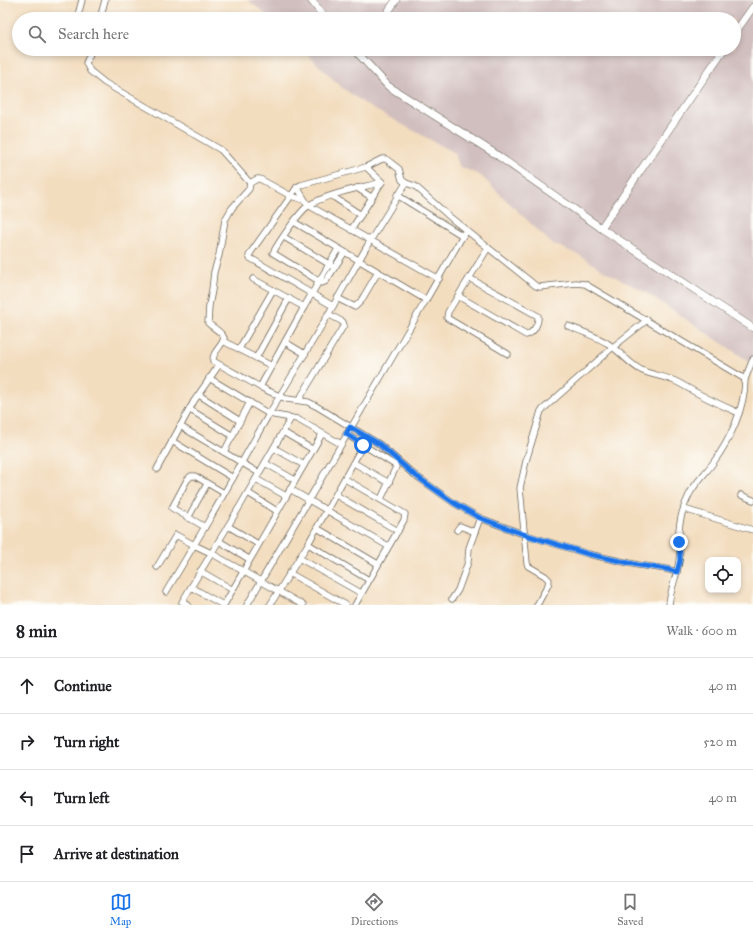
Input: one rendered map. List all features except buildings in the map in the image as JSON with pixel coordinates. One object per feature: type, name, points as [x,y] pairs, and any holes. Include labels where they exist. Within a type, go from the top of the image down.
[{"type":"street","points":[[79,12],[82,0]]},
{"type":"street","points":[[102,12],[105,0]]},
{"type":"street","points":[[311,0],[320,12]]},
{"type":"street","points":[[388,12],[396,0]]},
{"type":"street","points":[[741,24],[753,7]]},
{"type":"street","points":[[89,56],[86,63],[90,71],[105,83],[221,150],[250,183]]},
{"type":"street","points":[[363,56],[388,86],[494,153],[601,228],[753,328]]},
{"type":"street","points":[[601,228],[719,56]]},
{"type":"street","points":[[333,306],[312,295],[249,256],[297,187],[366,167],[382,159],[386,159],[399,169],[402,180],[415,186],[432,202],[536,286],[539,287],[576,283],[584,284],[648,320],[745,379]]},
{"type":"street","points":[[366,167],[382,182]]},
{"type":"street","points":[[439,279],[306,203],[257,178],[250,183],[249,189],[227,216],[214,272],[208,321],[212,327],[223,335],[223,341],[213,357],[216,363],[279,396],[288,399],[310,402],[379,444],[412,473],[454,503],[480,518],[523,534],[588,554],[677,572]]},
{"type":"street","points":[[306,203],[382,182]]},
{"type":"street","points":[[351,230],[382,182]]},
{"type":"street","points":[[166,592],[205,527],[279,396],[333,306],[358,260],[397,195],[406,183]]},
{"type":"street","points":[[297,187],[306,203]]},
{"type":"street","points":[[357,188],[371,197]]},
{"type":"street","points":[[397,195],[463,236]]},
{"type":"street","points":[[332,196],[361,215]]},
{"type":"street","points":[[306,203],[302,212],[274,254],[322,283],[325,282],[344,253]]},
{"type":"street","points":[[294,222],[344,253],[426,300]]},
{"type":"street","points":[[247,605],[350,427],[439,279],[466,230]]},
{"type":"street","points":[[284,237],[335,267]]},
{"type":"street","points":[[488,248],[448,312],[447,318],[508,354]]},
{"type":"street","points":[[260,387],[338,249]]},
{"type":"street","points":[[337,298],[355,307],[361,301],[378,272]]},
{"type":"street","points":[[458,296],[523,334],[530,334],[535,327],[539,318],[538,316],[469,278]]},
{"type":"street","points":[[253,279],[304,307]]},
{"type":"street","points":[[239,349],[273,290]]},
{"type":"street","points":[[256,358],[289,298]]},
{"type":"street","points":[[299,400],[344,325],[343,322],[328,314]]},
{"type":"street","points":[[537,605],[548,585],[549,580],[528,566],[523,534],[520,488],[526,461],[541,411],[613,347],[648,320]]},
{"type":"street","points":[[568,326],[590,334],[613,347],[630,363],[640,369],[653,375],[678,382],[708,399],[739,413]]},
{"type":"street","points":[[223,341],[272,366]]},
{"type":"street","points":[[285,342],[304,354]]},
{"type":"street","points":[[669,605],[670,594],[680,560],[680,524],[689,495],[723,447],[739,413],[744,395],[745,379],[753,359]]},
{"type":"street","points":[[157,469],[189,409],[209,378],[216,363]]},
{"type":"street","points":[[209,378],[269,414],[297,419],[341,444]]},
{"type":"street","points":[[199,395],[240,421]]},
{"type":"street","points":[[224,452],[250,402]]},
{"type":"street","points":[[189,409],[233,436]]},
{"type":"street","points":[[188,605],[182,602],[248,494],[291,418]]},
{"type":"street","points":[[180,426],[259,473]]},
{"type":"street","points":[[283,432],[312,449]]},
{"type":"street","points":[[191,587],[224,605],[244,572],[249,559],[312,449],[322,434]]},
{"type":"street","points":[[346,434],[395,465],[396,471],[381,499]]},
{"type":"street","points":[[172,441],[233,478]]},
{"type":"street","points":[[270,605],[308,544],[363,445]]},
{"type":"street","points":[[274,448],[304,465]]},
{"type":"street","points":[[265,463],[295,480]]},
{"type":"street","points":[[354,463],[389,483]]},
{"type":"street","points":[[205,527],[172,508],[187,480],[189,477],[193,476],[224,493]]},
{"type":"street","points":[[256,479],[286,496]]},
{"type":"street","points":[[345,479],[405,514],[404,520],[398,531],[355,605]]},
{"type":"street","points":[[188,518],[207,484]]},
{"type":"street","points":[[290,489],[326,512],[388,546]]},
{"type":"street","points":[[248,494],[277,512]]},
{"type":"street","points":[[336,495],[398,531]]},
{"type":"street","points":[[741,495],[753,500]]},
{"type":"street","points":[[684,510],[753,530]]},
{"type":"street","points":[[452,599],[458,590],[468,562],[469,549],[480,518]]},
{"type":"street","points":[[228,526],[258,544]]},
{"type":"street","points":[[457,530],[460,526],[475,532]]},
{"type":"street","points":[[317,528],[378,564]]},
{"type":"street","points":[[157,567],[176,535],[211,553],[302,605]]},
{"type":"street","points":[[219,541],[249,559]]},
{"type":"street","points":[[308,544],[369,580]]},
{"type":"street","points":[[298,558],[361,593]]},
{"type":"street","points":[[200,571],[233,590]]},
{"type":"street","points":[[290,573],[346,605]]},
{"type":"shaded area","points":[[248,0],[753,0],[753,364],[645,292],[604,271],[581,256],[551,243],[481,176],[459,166],[455,153],[368,106],[340,86],[309,56],[741,56],[741,12],[263,12]]},
{"type":"route","points":[[363,445],[346,434],[350,427],[379,444],[412,473],[467,511],[502,527],[554,544],[588,554],[677,572],[680,560],[679,542]]}]
